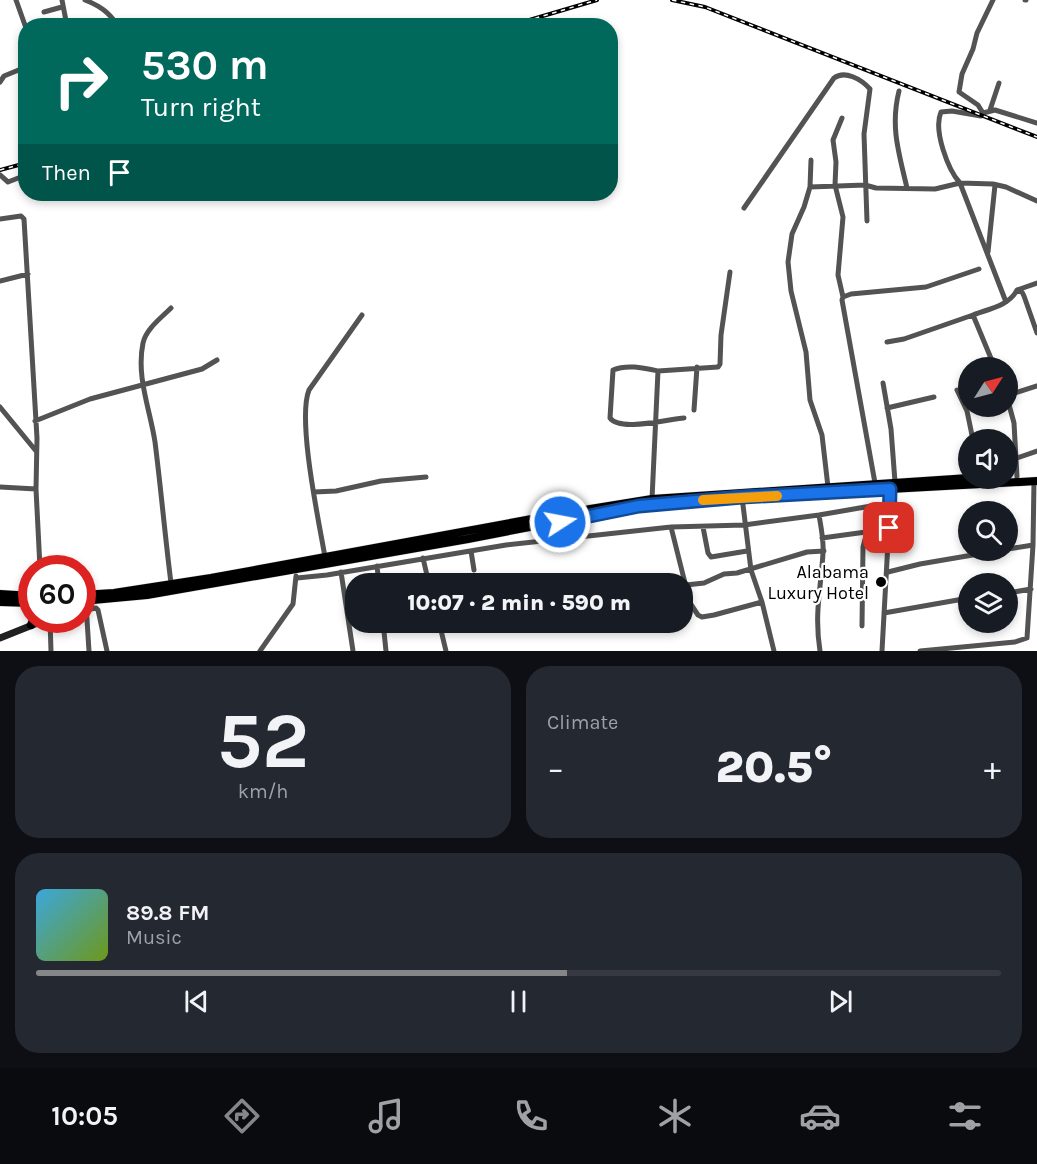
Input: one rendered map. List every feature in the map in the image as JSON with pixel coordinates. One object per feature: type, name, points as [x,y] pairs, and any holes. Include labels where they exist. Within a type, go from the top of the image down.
[{"type":"main road","points":[[1018,478],[1036,479]]},
{"type":"main road","points":[[96,600],[147,595],[295,569],[652,499],[875,483],[892,486],[958,479]]},
{"type":"main road","points":[[96,594],[639,506],[892,486],[1036,479]]},
{"type":"main road","points":[[0,594],[18,599]]},
{"type":"main road","points":[[0,602],[18,603]]},
{"type":"main road","points":[[0,638],[18,629]]},
{"type":"street","points":[[16,0],[23,18]]},
{"type":"street","points":[[85,0],[100,6],[113,18]]},
{"type":"street","points":[[983,113],[978,105],[959,92],[962,74],[973,50],[977,33],[993,0]]},
{"type":"street","points":[[44,12],[62,3],[65,18]]},
{"type":"street","points":[[0,82],[4,76],[18,70]]},
{"type":"street","points":[[744,208],[834,78],[845,74],[870,89],[864,123],[867,221]]},
{"type":"street","points":[[990,110],[999,83]]},
{"type":"street","points":[[899,91],[894,130],[907,188]]},
{"type":"street","points":[[1006,302],[960,183],[953,176],[940,140],[939,117],[941,112],[952,111],[978,116],[995,110],[1037,123]]},
{"type":"street","points":[[842,118],[833,140],[836,162],[835,185],[843,217],[838,275],[843,297],[843,315],[875,483]]},
{"type":"street","points":[[812,160],[810,187],[792,234],[789,262],[791,291],[806,352],[810,400],[822,435],[828,488]]},
{"type":"street","points":[[0,175],[8,182],[18,178]]},
{"type":"street","points":[[810,187],[865,185],[876,188],[935,189],[960,183],[995,185],[1006,187],[1037,201]]},
{"type":"street","points":[[987,257],[995,185]]},
{"type":"street","points":[[0,219],[21,216],[24,219],[37,438],[36,489],[39,555]]},
{"type":"street","points":[[843,297],[851,294],[926,286],[979,269]]},
{"type":"street","points":[[684,418],[654,423],[612,422],[610,410],[613,370],[643,368],[658,371],[718,366],[722,361],[721,334],[730,272]]},
{"type":"street","points":[[0,281],[28,274]]},
{"type":"street","points":[[887,342],[904,339],[973,315],[1006,302],[1014,296],[1017,290],[1037,283]]},
{"type":"street","points":[[1017,290],[1024,296],[1037,333]]},
{"type":"street","points":[[171,308],[150,330],[144,341],[141,360],[142,384],[154,441],[171,583]]},
{"type":"street","points":[[325,557],[306,431],[305,399],[362,315]]},
{"type":"street","points":[[973,315],[990,357]]},
{"type":"street","points":[[35,421],[90,399],[202,369],[217,360]]},
{"type":"street","points":[[694,410],[697,368]]},
{"type":"street","points":[[652,499],[658,371]]},
{"type":"street","points":[[882,651],[892,486],[887,408],[883,383]]},
{"type":"street","points":[[1018,392],[1037,386]]},
{"type":"street","points":[[957,390],[967,411],[971,429]]},
{"type":"street","points":[[887,408],[934,397]]},
{"type":"street","points":[[0,407],[36,451]]},
{"type":"street","points":[[1018,458],[1037,451]]},
{"type":"street","points":[[314,492],[336,491],[381,481],[426,477]]},
{"type":"street","points":[[920,651],[1015,642],[1027,638],[1036,479]]},
{"type":"street","points":[[0,487],[36,489]]},
{"type":"street","points":[[742,497],[747,551],[774,651]]},
{"type":"street","points":[[297,578],[471,551],[671,527],[744,525],[871,506],[890,506]]},
{"type":"street","points":[[862,626],[863,547],[868,532],[871,506]]},
{"type":"street","points":[[819,515],[824,551],[816,628],[820,651]]},
{"type":"street","points":[[671,527],[683,573]]},
{"type":"street","points":[[703,527],[708,553],[711,556],[747,551]]},
{"type":"street","points":[[822,538],[888,529]]},
{"type":"street","points":[[1018,547],[1034,545]]},
{"type":"street","points":[[471,551],[474,570]]},
{"type":"street","points":[[693,584],[704,583],[724,574],[751,570],[807,552],[824,551]]},
{"type":"street","points":[[423,558],[426,573]]},
{"type":"street","points":[[888,572],[958,558]]},
{"type":"street","points":[[376,566],[377,573]]},
{"type":"street","points":[[260,651],[293,604],[297,578],[295,569]]},
{"type":"street","points":[[341,572],[353,651]]},
{"type":"street","points":[[1018,591],[1031,589]]},
{"type":"street","points":[[884,613],[958,600]]},
{"type":"street","points":[[693,608],[702,617],[762,602]]},
{"type":"street","points":[[96,608],[107,651]]},
{"type":"street","points":[[50,633],[51,651]]},
{"type":"street","points":[[87,633],[89,651]]},
{"type":"street","points":[[384,633],[386,651]]},
{"type":"street","points":[[442,633],[446,651]]},
{"type":"street","points":[[985,651],[987,644]]},
{"type":"railway","points":[[536,18],[597,0]]},
{"type":"railway","points":[[672,0],[705,7],[1037,137]]},
{"type":"railway","points":[[0,170],[18,165]]},
{"type":"slow traffic","points":[[703,500],[777,496]]},
{"type":"place","name":"Alabama Luxury Hotel","points":[[881,582]]},
{"type":"route","points":[[560,522],[639,506],[742,497],[890,489],[889,528]]}]
